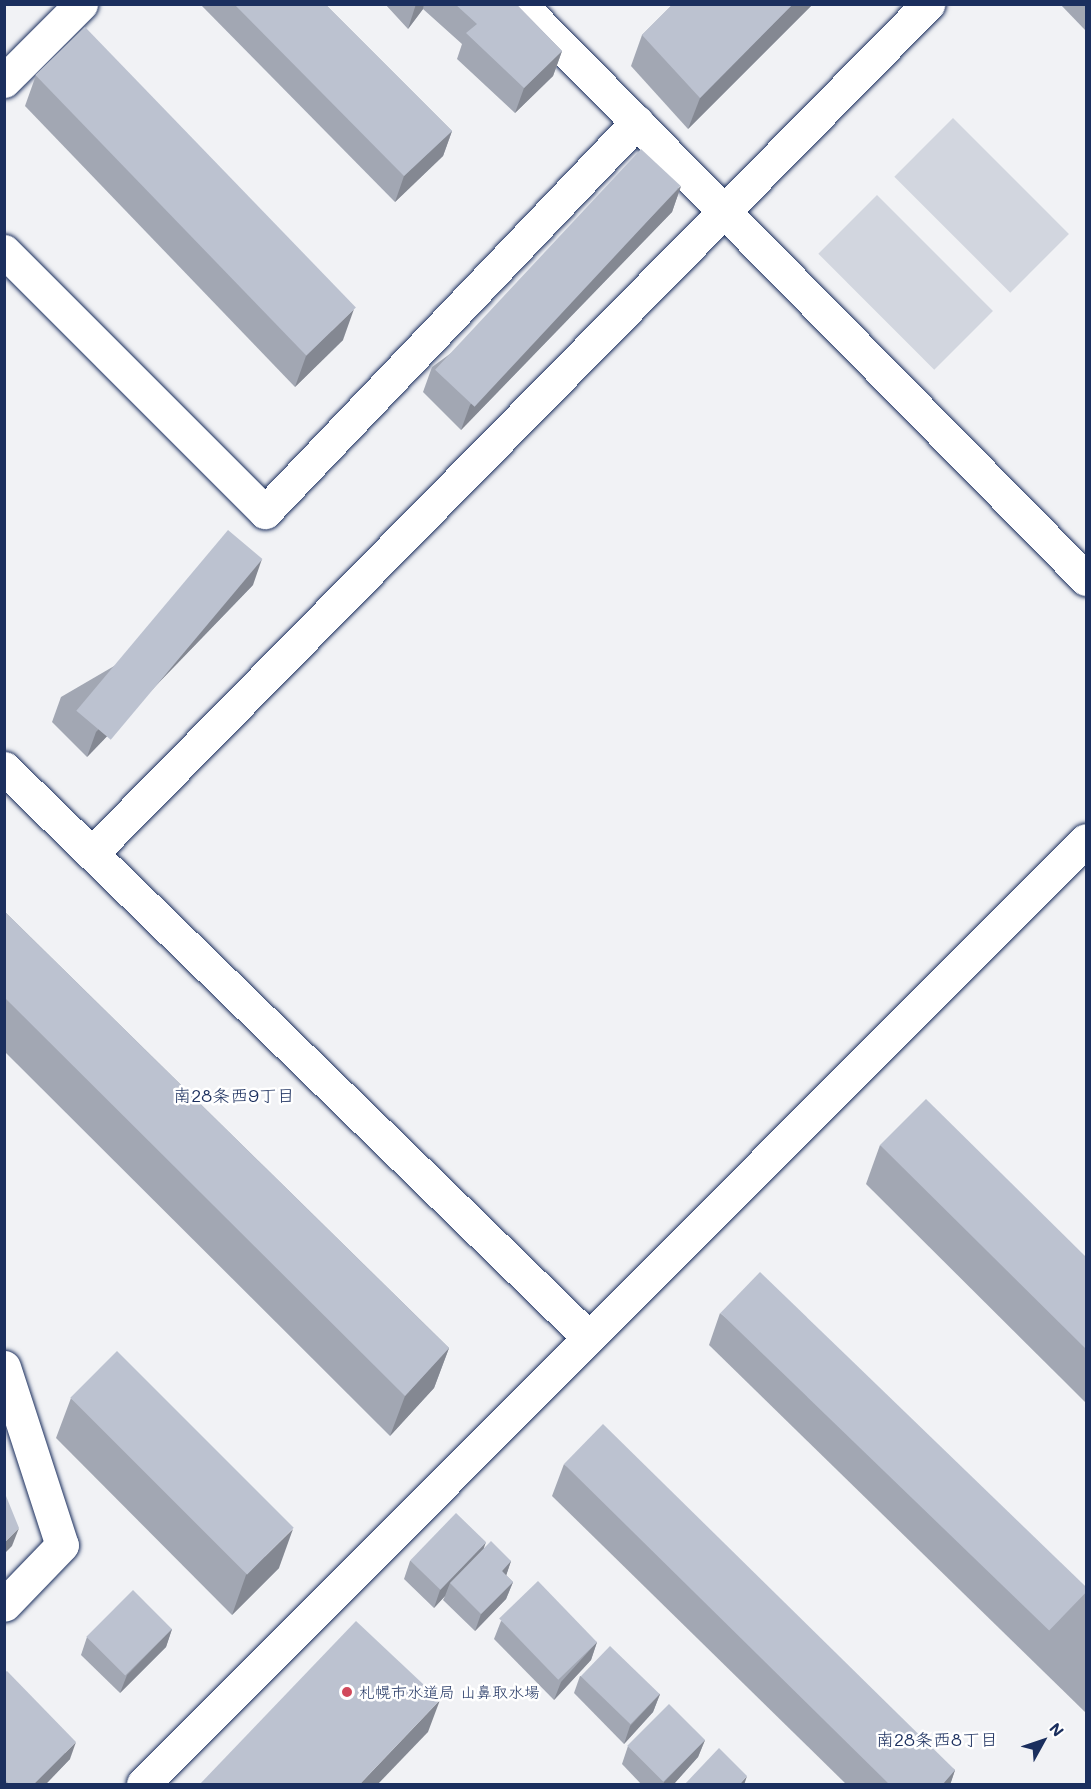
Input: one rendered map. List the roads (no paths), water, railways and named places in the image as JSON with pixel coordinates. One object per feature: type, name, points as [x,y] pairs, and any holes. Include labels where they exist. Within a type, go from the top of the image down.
[{"type":"street","points":[[4,81],[81,4]]},
{"type":"street","points":[[520,4],[1086,579]]},
{"type":"street","points":[[92,853],[928,4]]},
{"type":"street","points":[[4,251],[265,512],[637,122]]},
{"type":"street","points":[[4,768],[588,1337]]},
{"type":"street","points":[[143,1785],[1086,840]]},
{"type":"street","points":[[4,1367],[62,1545],[4,1605]]},
{"type":"place","name":"札幌市水道局 山鼻取水場","points":[[347,1692]]},
{"type":"district","name":"南28条西9丁目","points":[[234,1095]]},
{"type":"district","name":"南28条西8丁目","points":[[937,1739]]}]
